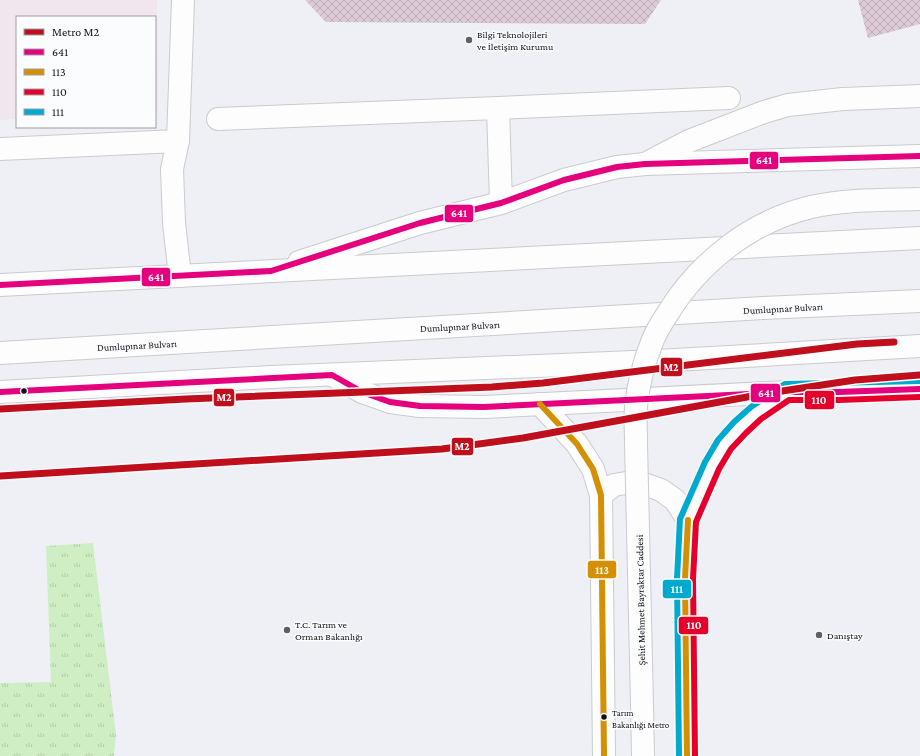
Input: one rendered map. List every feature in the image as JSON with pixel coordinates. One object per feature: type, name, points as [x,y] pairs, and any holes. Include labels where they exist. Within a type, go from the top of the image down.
[{"type":"main road","points":[[180,276],[174,223],[172,169],[178,141],[183,0]]},
{"type":"main road","points":[[645,164],[689,141],[764,112],[788,105],[843,99],[920,96]]},
{"type":"main road","points":[[218,119],[730,98]]},
{"type":"main road","points":[[498,108],[500,203]]},
{"type":"main road","points":[[0,149],[178,141]]},
{"type":"main road","points":[[271,271],[420,223],[500,203],[564,180],[617,167],[645,164],[920,156]]},
{"type":"main road","name":"Şehit Mehmet Bayraktar Caddesi","points":[[643,756],[636,407],[640,385],[652,342],[659,327],[685,288],[712,260],[742,238],[762,226],[794,212],[856,200],[920,199]]},
{"type":"main road","points":[[0,285],[920,238]]},
{"type":"main road","name":"Dumlupınar Bulvarı","points":[[0,353],[762,308],[920,301]]},
{"type":"main road","points":[[0,392],[332,374],[657,361],[920,346]]},
{"type":"main road","points":[[332,374],[362,392],[390,402],[420,406],[484,407],[787,392],[920,389]]},
{"type":"main road","points":[[687,756],[685,578],[688,520],[712,465],[725,444],[740,427],[756,413],[787,392]]},
{"type":"main road","points":[[540,404],[576,444],[593,470],[601,495],[604,756]]},
{"type":"main road","points":[[601,495],[614,485],[632,482],[644,484],[661,490],[675,500],[688,520]]},
{"type":"shaded area","points":[[0,0],[157,0],[158,113],[156,113],[156,16],[16,16],[16,119],[0,120]]},
{"type":"green space","points":[[93,543],[116,735],[114,756],[0,756],[0,683],[51,682],[46,546]]},
{"type":"building","points":[[305,0],[661,0],[645,24],[326,22]]},
{"type":"building","points":[[858,0],[920,0],[920,24],[868,38]]},
{"type":"metro line","name":"M2","points":[[0,409],[186,399],[492,387],[543,383],[857,344],[894,342]]},
{"type":"metro line","name":"M2","points":[[0,476],[442,449],[523,438],[769,393],[855,380],[920,375]]},
{"type":"transit line","name":"641","points":[[0,285],[271,271],[420,223],[501,203],[564,180],[617,167],[645,164],[920,156]]},
{"type":"transit line","name":"641","points":[[0,392],[332,375],[362,392],[390,402],[420,406],[484,407],[787,392],[920,389]]},
{"type":"transit line","name":"111","points":[[679,756],[677,579],[680,519],[705,462],[718,440],[734,422],[751,407],[785,384],[920,381]]},
{"type":"transit line","name":"110","points":[[695,756],[693,579],[696,522],[719,469],[731,449],[761,419],[789,400],[920,397]]},
{"type":"transit line","name":"113","points":[[540,404],[577,444],[593,469],[601,495],[604,756]]},
{"type":"transit line","name":"113","points":[[687,756],[685,579],[688,520]]},
{"type":"place","name":"Bilgi Teknolojileri ve İletişim Kurumu","points":[[469,40]]},
{"type":"place","name":"T.C. Tarım ve Orman Bakanlığı","points":[[287,630]]},
{"type":"place","name":"Danıştay","points":[[819,635]]},
{"type":"place","name":"Tarım Bakanlığı Metro","points":[[604,717]]}]
